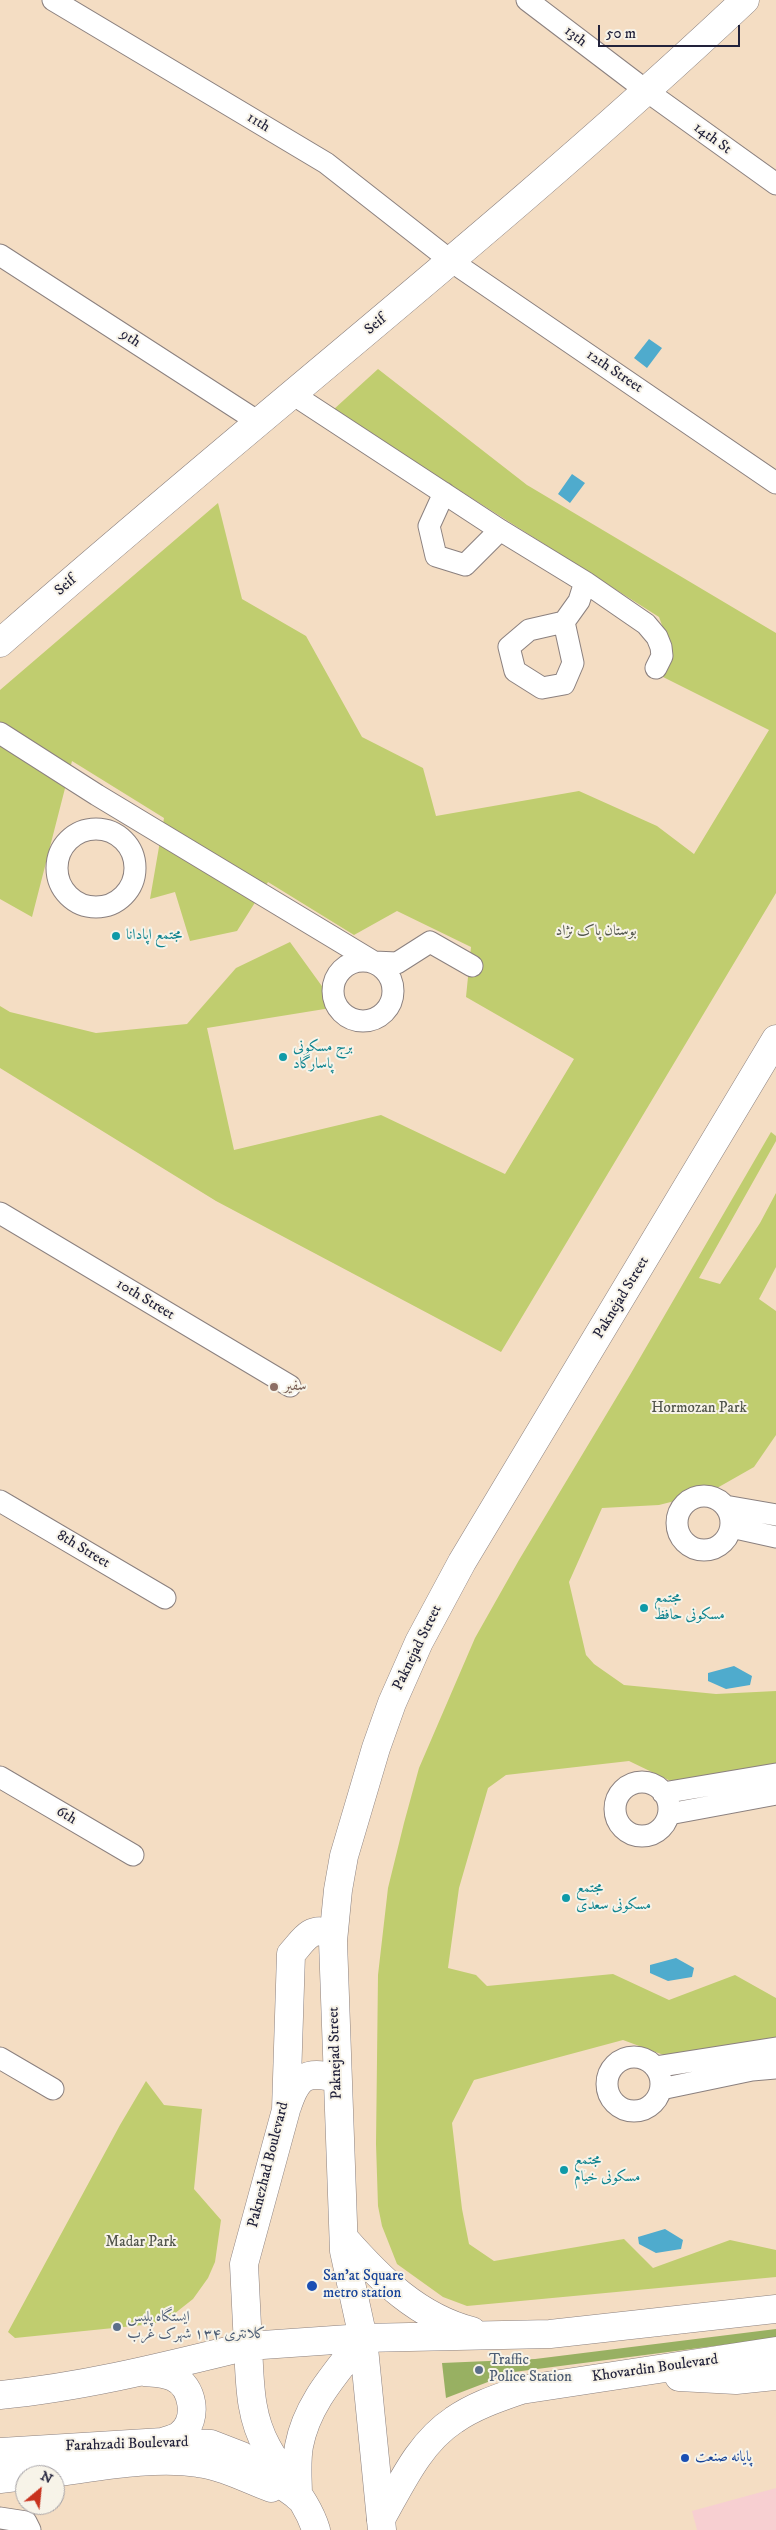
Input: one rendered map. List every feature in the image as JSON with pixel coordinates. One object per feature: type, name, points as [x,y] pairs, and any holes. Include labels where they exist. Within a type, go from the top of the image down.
[{"type":"main road","name":"Seif","points":[[0,643],[123,535],[294,395],[648,92],[745,0]]},
{"type":"main road","name":"Paknejad Street","points":[[382,2524],[363,2338],[344,2251],[336,2078],[333,1941],[344,1856],[376,1748],[418,1642],[467,1554],[776,1039]]},
{"type":"main road","name":"Paknezhad Boulevard","points":[[316,2530],[311,2517],[266,2446],[255,2419],[250,2399],[244,2264],[286,2110],[291,1954],[312,1932],[319,1930],[328,1933],[333,1941]]},
{"type":"main road","points":[[286,2110],[294,2088],[300,2079],[318,2074],[336,2078]]},
{"type":"main road","points":[[344,2238],[370,2267],[409,2302],[457,2327],[501,2336]]},
{"type":"main road","points":[[0,2395],[41,2391],[145,2372],[248,2346],[363,2338],[550,2334],[776,2309]]},
{"type":"main road","points":[[65,2471],[148,2462],[198,2463],[298,2497],[298,2448],[307,2417],[321,2391],[363,2338]]},
{"type":"main road","name":"Khovardin Boulevard","points":[[382,2524],[418,2456],[432,2438],[466,2412],[521,2390],[637,2374],[776,2351]]},
{"type":"main road","points":[[145,2372],[173,2377],[181,2382],[189,2393],[191,2406],[189,2424],[180,2435],[163,2442]]},
{"type":"main road","points":[[637,2374],[709,2380],[776,2376]]},
{"type":"main road","name":"Farahzadi Boulevard","points":[[0,2452],[163,2442],[211,2444],[242,2456],[259,2466],[298,2497]]},
{"type":"main road","points":[[0,2479],[15,2477]]},
{"type":"street","name":"11th","points":[[53,0],[326,163],[451,262]]},
{"type":"street","name":"13th","points":[[527,0],[648,92]]},
{"type":"street","name":"14th St","points":[[648,92],[776,184]]},
{"type":"street","name":"9th","points":[[0,255],[260,423]]},
{"type":"street","name":"12th Street","points":[[451,262],[776,483]]},
{"type":"street","points":[[294,395],[500,530],[585,582],[646,624],[657,637],[662,656],[656,668]]},
{"type":"street","points":[[444,493],[429,526],[436,556],[465,565],[500,530]]},
{"type":"street","points":[[564,622],[579,601],[585,582]]},
{"type":"street","points":[[0,733],[97,795],[374,962],[397,963],[430,942],[472,966]]},
{"type":"street","points":[[93,830],[97,795]]},
{"type":"street","name":"10th Street","points":[[0,1213],[290,1386]]},
{"type":"street","points":[[706,1496],[715,1498],[725,1506],[731,1518],[731,1527],[723,1543],[706,1550],[689,1545],[678,1530],[679,1513],[690,1500],[706,1496]]},
{"type":"street","name":"8th Street","points":[[0,1501],[165,1598]]},
{"type":"street","points":[[725,1506],[776,1515]]},
{"type":"street","points":[[731,1527],[776,1537]]},
{"type":"street","points":[[663,1792],[776,1774]]},
{"type":"street","name":"6th","points":[[0,1777],[133,1855]]},
{"type":"street","points":[[645,1782],[653,1784],[663,1792],[669,1805],[669,1814],[661,1830],[644,1836],[626,1832],[616,1817],[617,1800],[628,1786],[645,1782]]},
{"type":"street","points":[[669,1814],[776,1794]]},
{"type":"street","points":[[655,2067],[776,2048]]},
{"type":"street","points":[[636,2057],[644,2059],[655,2067],[661,2080],[661,2089],[652,2104],[635,2111],[618,2106],[608,2092],[608,2075],[619,2061],[636,2057]]},
{"type":"street","points":[[0,2058],[53,2089]]},
{"type":"street","points":[[661,2089],[752,2070],[776,2068]]},
{"type":"street","points":[[0,2518],[28,2526]]},
{"type":"shaded area","points":[[776,2488],[776,2530],[697,2530],[692,2511]]},
{"type":"green space","name":"بوستان پاک نژاد","points":[[378,369],[527,485],[776,633],[776,893],[501,1352],[216,1201],[0,1068],[0,1006],[10,1012],[96,1033],[187,1024],[236,968],[290,942],[337,1007],[207,1028],[234,1150],[381,1115],[505,1174],[574,1059],[466,997],[471,947],[397,911],[354,935],[268,882],[237,931],[190,941],[175,892],[150,899],[164,818],[72,761],[32,917],[0,899],[0,690],[218,503],[242,599],[306,636],[362,737],[423,768],[436,816],[579,791],[657,826],[694,854],[769,730],[663,677],[669,644],[659,617],[333,410]]},
{"type":"green space","name":"Hormozan Park","points":[[771,1132],[776,1136],[776,1141],[699,1278],[720,1284],[760,1223],[776,1193],[776,1267],[759,1299],[776,1311],[776,1435],[754,1467],[710,1492],[659,1505],[602,1508],[569,1582],[586,1655],[594,1664],[624,1685],[716,1694],[776,1691],[776,1775],[683,1787],[629,1761],[506,1775],[488,1788],[459,1888],[448,1968],[476,1975],[487,1986],[613,1974],[669,2000],[735,1975],[776,1998],[776,2063],[696,2067],[623,2040],[474,2080],[452,2123],[462,2209],[469,2244],[494,2261],[624,2239],[653,2268],[730,2240],[776,2250],[776,2277],[467,2306],[443,2297],[397,2264],[382,2226],[378,2206],[376,2144],[378,1975],[388,1888],[404,1823],[419,1768],[475,1638]]},
{"type":"green space","name":"Madar Park","points":[[146,2081],[164,2105],[202,2109],[194,2189],[221,2220],[215,2262],[208,2278],[193,2299],[174,2314],[153,2324],[15,2338],[8,2332],[120,2125]]},
{"type":"green space","points":[[776,2329],[776,2338],[514,2372],[446,2398],[442,2363],[535,2359]]},
{"type":"water","points":[[649,339],[662,348],[647,368],[634,358]]},
{"type":"water","points":[[572,474],[585,483],[570,503],[558,494]]},
{"type":"water","points":[[734,1666],[752,1676],[750,1685],[726,1689],[708,1681],[708,1673]]},
{"type":"water","points":[[676,1958],[694,1968],[692,1977],[668,1981],[650,1973],[650,1965]]},
{"type":"water","points":[[665,2229],[683,2240],[681,2249],[656,2253],[639,2244],[638,2237]]},
{"type":"place","name":"مجتمع اپادانا","points":[[116,936]]},
{"type":"place","name":"برج مسکونی پاسارگاد","points":[[283,1057]]},
{"type":"place","name":"سفیر","points":[[274,1387]]},
{"type":"place","name":"مجتمع مسکونی حافظ","points":[[644,1608]]},
{"type":"place","name":"مجتمع مسکونی سعدی","points":[[566,1898]]},
{"type":"place","name":"مجتمع مسکونی خیام","points":[[564,2170]]},
{"type":"place","name":"San'at Square metro station","points":[[312,2286]]},
{"type":"place","name":"ایستگاه پلیس کلانتری ۱۳۴ شهرک غرب","points":[[117,2327]]},
{"type":"place","name":"Traffic Police Station","points":[[479,2370]]},
{"type":"place","name":"پایانه صنعت","points":[[685,2458]]}]
